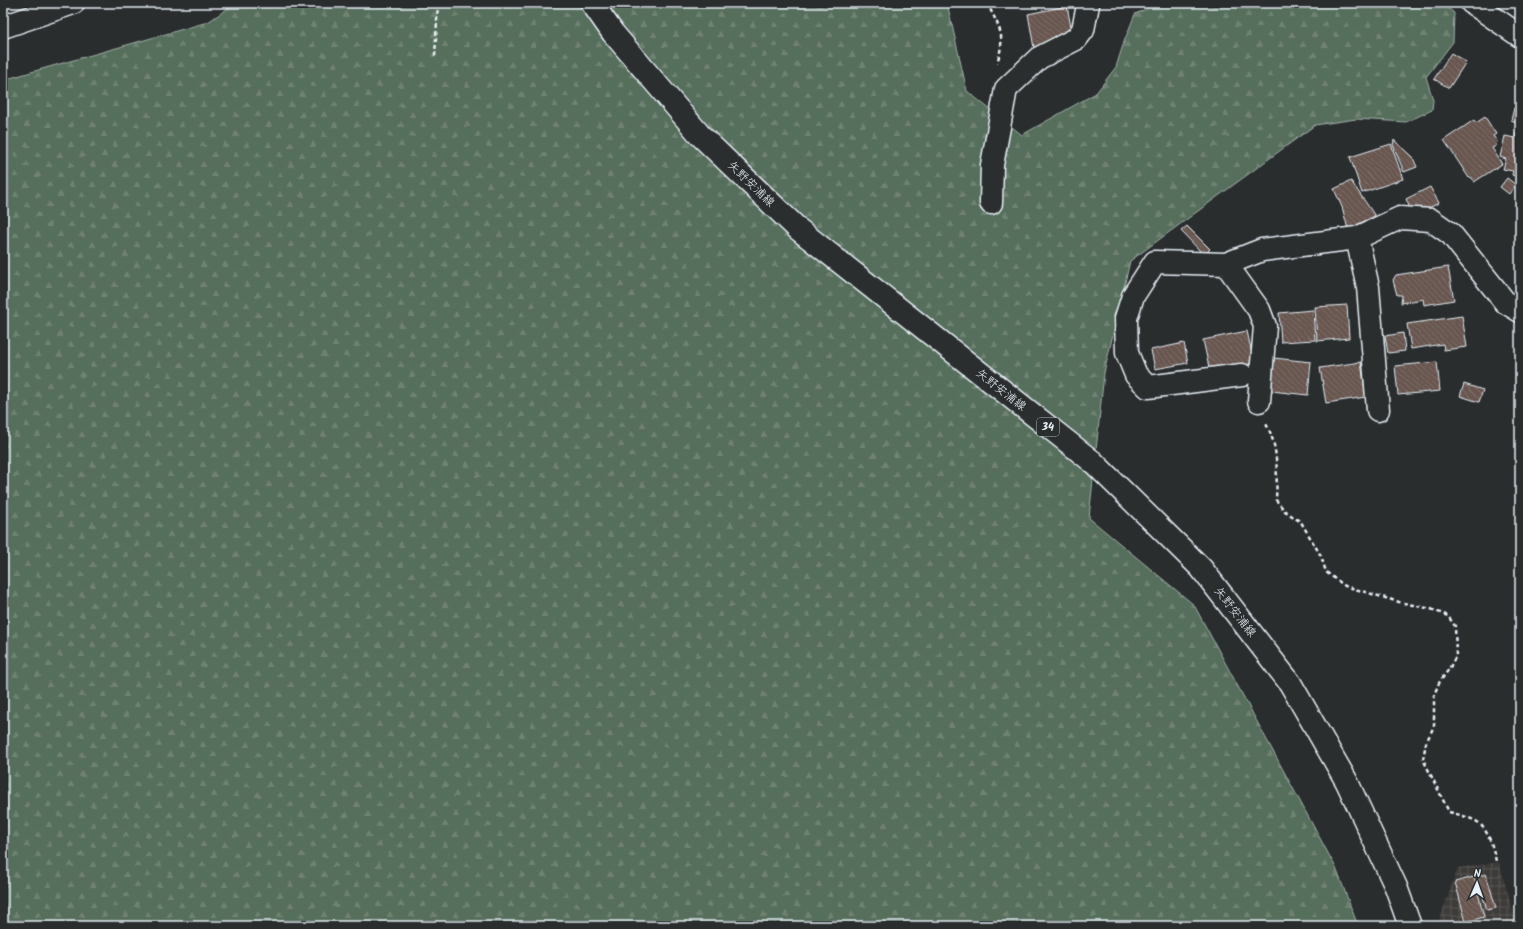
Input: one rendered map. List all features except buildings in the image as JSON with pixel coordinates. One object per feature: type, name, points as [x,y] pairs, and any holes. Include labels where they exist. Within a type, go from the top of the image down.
[{"type":"main road","points":[[3,27],[73,3]]},
{"type":"main road","name":"矢野安浦線","points":[[592,3],[612,33],[700,135],[798,229],[1093,462],[1201,568],[1290,683],[1347,782],[1396,888],[1410,926]]},
{"type":"main road","points":[[991,202],[992,165],[1006,89],[1039,58],[1076,39],[1083,30],[1088,5],[1087,3]]},
{"type":"main road","points":[[1481,5],[1520,36]]},
{"type":"main road","points":[[1242,375],[1148,387],[1136,375],[1127,353],[1126,318],[1133,296],[1155,262],[1226,264],[1262,250],[1357,238],[1400,218],[1431,220],[1451,234],[1505,302],[1520,311]]},
{"type":"main road","points":[[1357,238],[1368,287],[1378,410]]},
{"type":"main road","points":[[1226,264],[1259,310],[1265,326],[1259,401]]},
{"type":"path","points":[[435,56],[438,3]]},
{"type":"path","points":[[987,3],[1002,34],[1001,50],[995,70],[996,84],[1006,89]]},
{"type":"path","points":[[1259,401],[1261,414],[1270,429],[1276,457],[1276,500],[1285,511],[1301,522],[1321,556],[1326,572],[1345,586],[1399,602],[1432,609],[1448,616],[1455,626],[1456,656],[1450,669],[1439,683],[1434,695],[1434,726],[1426,743],[1423,759],[1448,812],[1478,822],[1486,832],[1492,845],[1496,861]]},
{"type":"shaded area","points":[[1499,862],[1517,926],[1437,926],[1458,868]]},
{"type":"green space","points":[[236,3],[947,3],[967,91],[1022,135],[1096,93],[1116,67],[1135,14],[1160,3],[1442,3],[1454,13],[1453,42],[1426,77],[1433,100],[1432,110],[1406,122],[1356,119],[1315,125],[1130,261],[1104,373],[1089,518],[1194,605],[1336,868],[1358,926],[3,926],[3,80],[208,22]]}]
